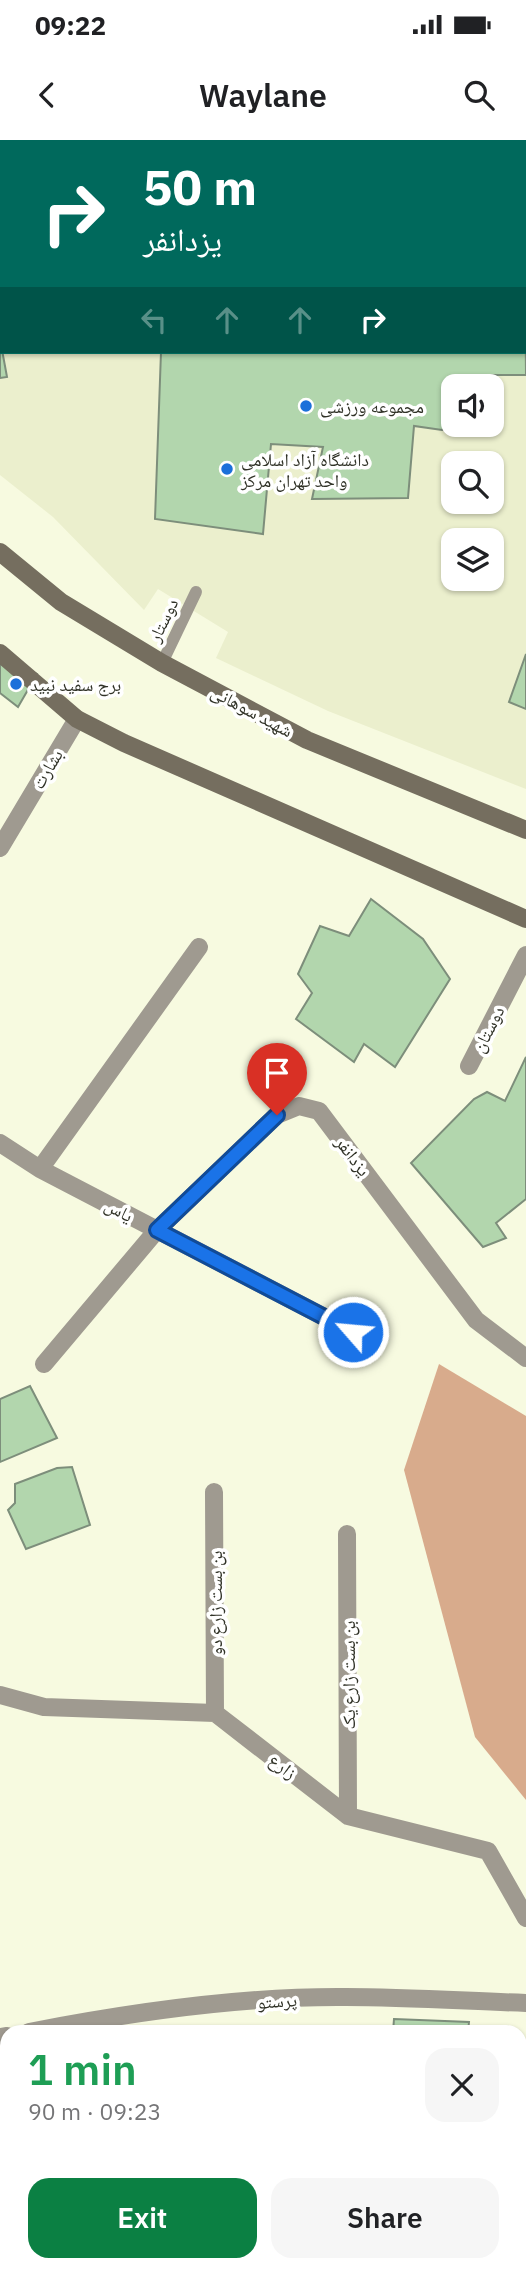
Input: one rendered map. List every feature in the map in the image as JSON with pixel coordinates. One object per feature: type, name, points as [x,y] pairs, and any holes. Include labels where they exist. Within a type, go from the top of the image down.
[{"type":"main road","name":"شهید سوهانی","points":[[0,552],[61,602],[162,663],[307,740],[526,830]]},
{"type":"main road","points":[[0,653],[77,719],[124,743],[526,919]]},
{"type":"street","name":"بشارت","points":[[0,848],[9,819],[77,719]]},
{"type":"street","points":[[40,1169],[199,947]]},
{"type":"street","name":"دوستان","points":[[469,1066],[526,955]]},
{"type":"street","name":"یزدانفر","points":[[44,1364],[157,1230],[277,1115],[299,1106],[320,1111],[476,1320],[526,1358]]},
{"type":"street","name":"یاس","points":[[0,1143],[40,1169],[353,1332]]},
{"type":"street","name":"بن بست زارع دو","points":[[215,1492],[215,1713]]},
{"type":"street","name":"بن بست زارع یک","points":[[347,1534],[348,1816]]},
{"type":"street","points":[[0,1695],[44,1707],[215,1713]]},
{"type":"street","name":"زارع","points":[[215,1713],[348,1816],[488,1851],[526,1918]]},
{"type":"street","name":"پرستو","points":[[66,2025],[103,2018],[267,2001],[344,1997],[526,2003]]},
{"type":"lane","name":"دوستار","points":[[162,663],[196,592]]},
{"type":"shaded area","name":"دانشگاه آزاد اسلامی واحد تهران مرکز","points":[[0,354],[526,354],[526,789],[328,711],[216,658],[228,632],[158,589],[144,610],[53,517],[0,475]]},
{"type":"shaded area","points":[[439,1364],[526,1416],[526,1800],[475,1737],[404,1470]]},
{"type":"building","points":[[0,354],[3,354],[7,377],[0,378]]},
{"type":"building","name":"مجموعه ورزشی","points":[[161,354],[526,354],[526,375],[441,374],[441,430],[414,426],[408,498],[312,499],[323,447],[271,444],[263,534],[155,519]]},
{"type":"building","name":"برج سفید نبید","points":[[0,651],[37,674],[18,707],[0,693]]},
{"type":"building","points":[[526,654],[526,709],[509,702]]},
{"type":"building","points":[[371,899],[423,939],[450,979],[395,1067],[364,1044],[354,1062],[296,1019],[312,993],[298,974],[320,926],[349,936]]},
{"type":"building","points":[[526,1057],[526,1199],[496,1223],[506,1238],[483,1247],[411,1163],[474,1099],[487,1092],[505,1101]]},
{"type":"building","points":[[30,1386],[57,1438],[0,1462],[0,1399]]},
{"type":"building","points":[[72,1467],[90,1525],[26,1549],[8,1510],[15,1503],[15,1484],[57,1468]]},
{"type":"building","points":[[394,2019],[469,2022],[469,2025],[394,2025]]},
{"type":"place","name":"مجموعه ورزشی","points":[[306,406]]},
{"type":"place","name":"دانشگاه آزاد اسلامی واحد تهران مرکز","points":[[227,469]]},
{"type":"place","name":"برج سفید نبید","points":[[16,684]]},
{"type":"route","points":[[277,1115],[157,1230],[353,1332]]}]
